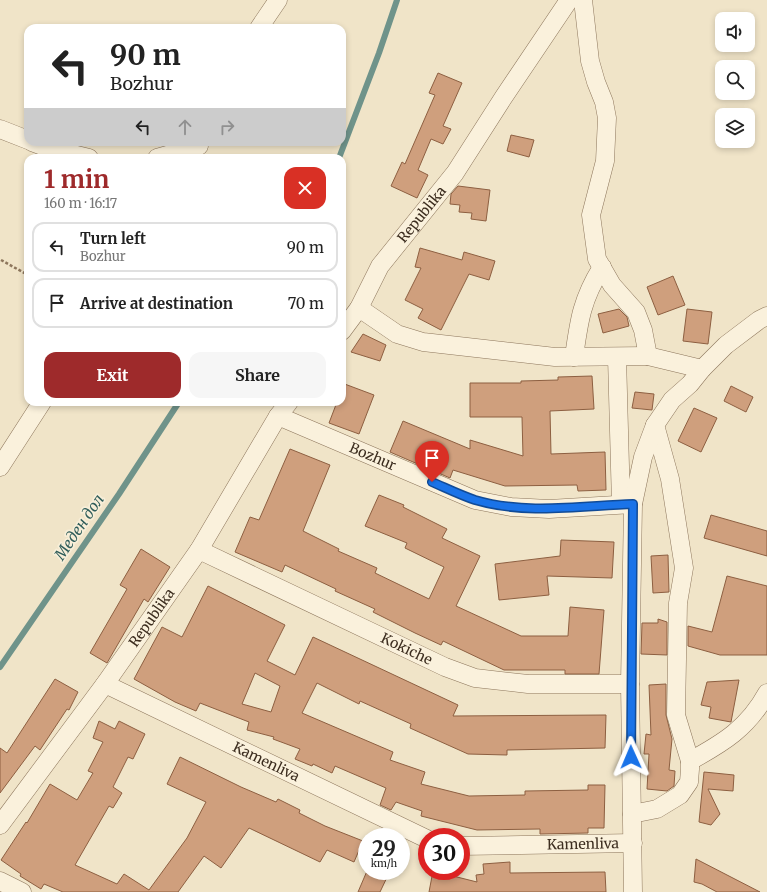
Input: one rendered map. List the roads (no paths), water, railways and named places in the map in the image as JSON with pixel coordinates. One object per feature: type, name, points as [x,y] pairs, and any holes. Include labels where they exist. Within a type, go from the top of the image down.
[{"type":"street","points":[[262,24],[278,0]]},
{"type":"street","name":"Republika","points":[[346,326],[359,308],[380,266],[455,173],[569,0]]},
{"type":"street","points":[[583,0],[590,61],[604,102],[607,118],[605,161],[591,215],[598,259],[612,285],[636,312],[643,330],[648,356]]},
{"type":"street","points":[[0,129],[24,138]]},
{"type":"street","points":[[43,146],[73,154]]},
{"type":"street","points":[[178,154],[197,149]]},
{"type":"street","points":[[574,357],[580,314],[590,287],[602,267]]},
{"type":"street","points":[[359,308],[397,334],[423,342],[555,357],[648,356],[702,369]]},
{"type":"street","points":[[627,504],[655,425],[672,400],[690,384],[702,369],[726,345],[759,320],[767,316]]},
{"type":"street","points":[[617,356],[627,504],[633,892]]},
{"type":"street","points":[[0,467],[39,406]]},
{"type":"street","name":"Republika","points":[[0,825],[105,684],[199,550],[278,416],[286,406]]},
{"type":"street","name":"Bozhur","points":[[278,416],[475,500],[511,507],[549,509],[627,504]]},
{"type":"street","points":[[632,814],[657,809],[680,795],[689,782],[690,761],[676,715],[678,603],[684,568],[670,479],[655,425]]},
{"type":"street","name":"Kokiche","points":[[199,550],[445,667],[475,678],[528,684],[630,684]]},
{"type":"street","name":"Kamenliva","points":[[105,684],[418,836]]},
{"type":"street","points":[[690,761],[723,743],[742,728],[761,704],[767,693]]},
{"type":"street","name":"Kamenliva","points":[[470,846],[633,843]]},
{"type":"street","points":[[0,882],[22,892]]},
{"type":"waterway","name":"Меден дол","points":[[346,140],[379,53],[397,0]]},
{"type":"waterway","name":"Меден дол","points":[[341,154],[344,146]]},
{"type":"waterway","name":"Меден дол","points":[[0,667],[119,494],[176,406]]}]
